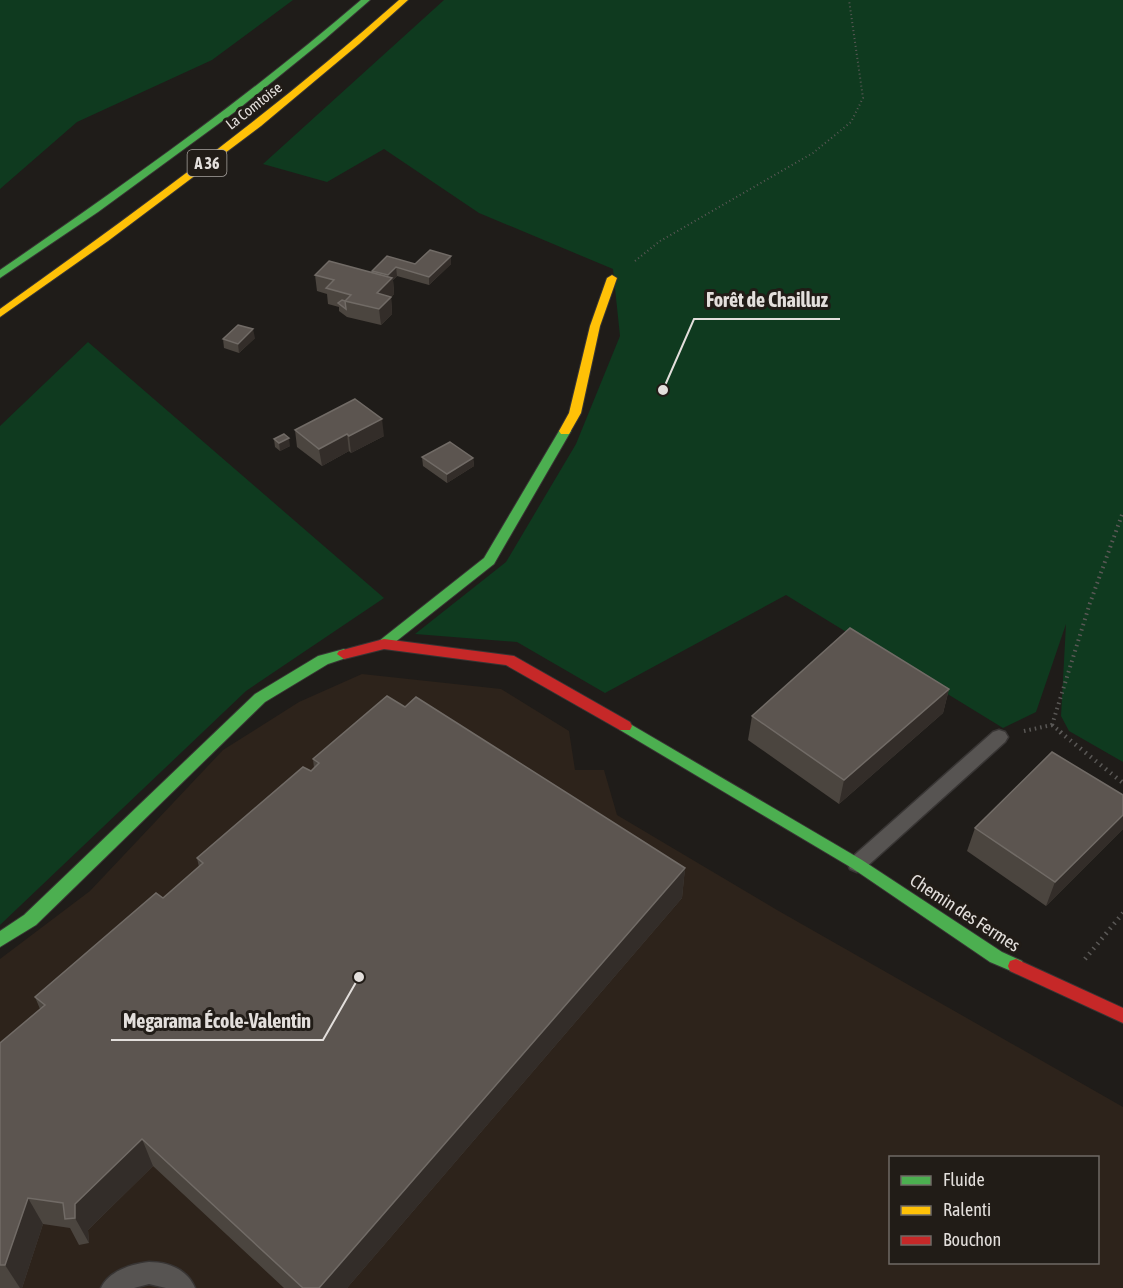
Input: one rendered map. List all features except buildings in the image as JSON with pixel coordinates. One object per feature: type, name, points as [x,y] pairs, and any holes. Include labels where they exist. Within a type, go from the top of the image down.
[{"type":"main road","name":"La Comtoise","points":[[0,275],[226,114],[366,0]]},
{"type":"main road","name":"La Comtoise","points":[[0,314],[260,124],[330,67],[404,0]]},
{"type":"main road","points":[[0,940],[30,920],[260,698],[323,660],[384,644],[489,561],[575,413],[595,326],[612,278]]},
{"type":"main road","name":"Chemin des Fermes","points":[[384,644],[508,660],[605,714],[857,864],[996,957],[1123,1016]]},
{"type":"lane","points":[[857,864],[999,737]]},
{"type":"lane","points":[[112,1288],[123,1280],[139,1274],[154,1272],[169,1276],[183,1288]]},
{"type":"path","points":[[612,278],[660,241],[813,153],[851,122],[863,98],[849,0]]},
{"type":"path","points":[[1123,512],[1090,603],[1052,725],[1123,783]]},
{"type":"path","points":[[1061,988],[1123,913]]},
{"type":"shaded area","points":[[362,674],[501,689],[569,731],[575,770],[604,770],[617,815],[777,910],[1123,1107],[1123,1288],[0,1288],[0,959],[90,891],[223,750],[299,702]]},
{"type":"green space","points":[[0,0],[293,0],[212,60],[77,122],[0,189]]},
{"type":"green space","points":[[444,0],[1123,0],[1123,762],[1069,731],[1061,716],[1066,624],[1036,712],[1003,728],[786,595],[605,693],[517,642],[415,634],[506,562],[576,444],[620,336],[613,269],[479,213],[384,149],[327,182],[263,164]]},
{"type":"green space","points":[[88,342],[384,598],[246,691],[0,925],[0,426]]},
{"type":"traffic: fast","points":[[0,275],[141,177],[233,109],[366,0]]},
{"type":"traffic: fast","points":[[384,644],[489,561],[565,431]]},
{"type":"traffic: fast","points":[[0,940],[30,920],[260,698],[323,660],[344,654]]},
{"type":"traffic: fast","points":[[625,726],[857,864],[996,957],[1016,966]]},
{"type":"traffic: slow","points":[[0,314],[207,163],[307,84],[404,0]]},
{"type":"traffic: slow","points":[[565,431],[575,413],[595,326],[612,278]]},
{"type":"traffic: jam","points":[[344,654],[384,644],[509,660],[625,726]]},
{"type":"traffic: jam","points":[[1016,966],[1123,1016]]},
{"type":"place","name":"Forêt de Chailluz","points":[[663,390]]},
{"type":"place","name":"Megarama École-Valentin","points":[[359,977]]}]
